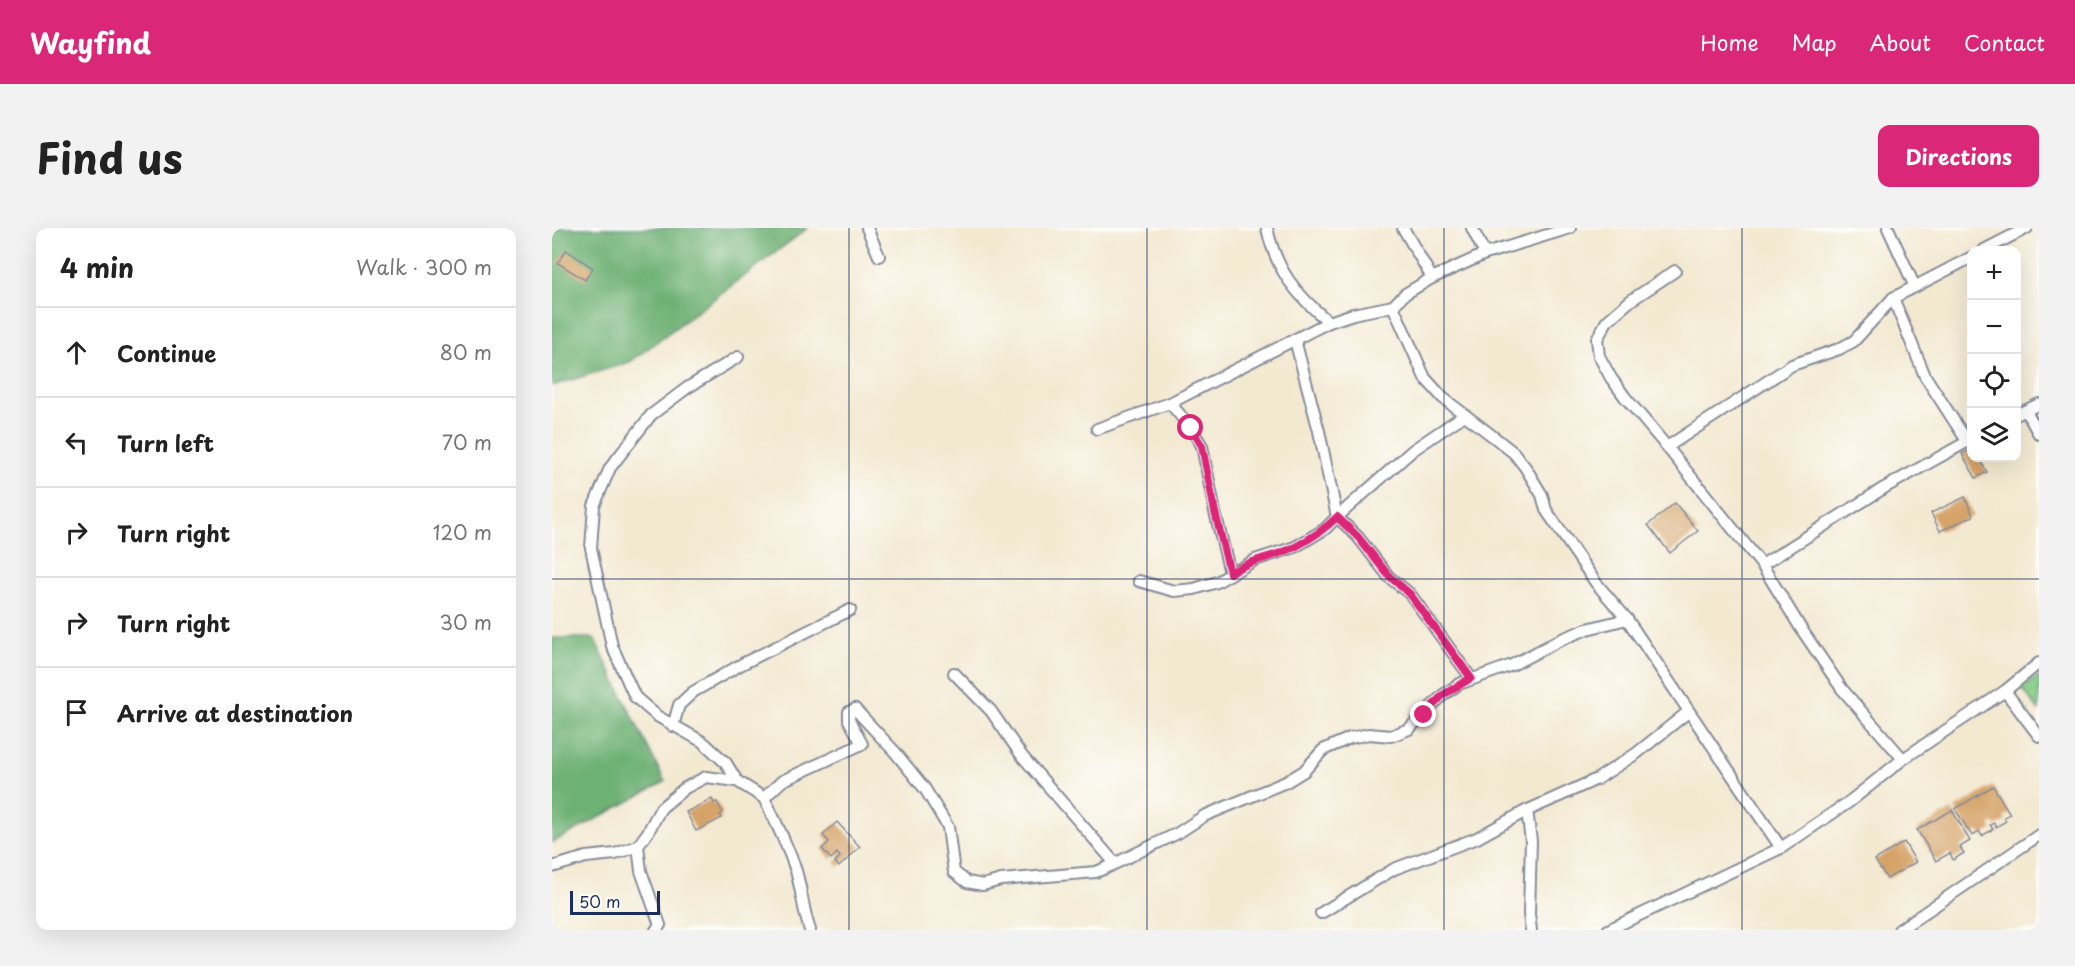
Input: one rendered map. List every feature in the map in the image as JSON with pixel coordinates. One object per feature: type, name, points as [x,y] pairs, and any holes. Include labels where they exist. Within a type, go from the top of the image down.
[{"type":"street","points":[[867,228],[879,256]]},
{"type":"street","points":[[1267,228],[1272,250],[1287,279],[1304,301],[1329,322]]},
{"type":"street","points":[[1403,228],[1432,278]]},
{"type":"street","points":[[1473,228],[1485,254]]},
{"type":"street","points":[[1097,429],[1170,403],[1329,322],[1353,314],[1393,306],[1405,294],[1432,278],[1485,254],[1570,228]]},
{"type":"street","points":[[1888,228],[1915,287]]},
{"type":"street","points":[[1992,246],[2027,228]]},
{"type":"street","points":[[1667,447],[1792,365],[1839,349],[1854,341],[1893,298],[1967,259]]},
{"type":"street","points":[[1675,271],[1630,301],[1608,321],[1597,339],[1599,356],[1624,397],[1762,565],[1842,689],[1903,759]]},
{"type":"street","points":[[1893,298],[1925,376],[1967,437]]},
{"type":"street","points":[[1393,306],[1425,378],[1463,416],[1486,430],[1514,453],[1535,482],[1552,519],[1596,583],[1627,620],[1781,848]]},
{"type":"street","points":[[1295,340],[1319,430],[1337,517],[1364,544],[1389,576],[1410,594],[1471,678]]},
{"type":"street","points":[[737,781],[726,763],[703,742],[657,716],[635,697],[612,646],[591,548],[594,506],[610,468],[651,415],[687,388],[738,357]]},
{"type":"street","points":[[1170,403],[1191,428],[1202,446],[1230,573]]},
{"type":"street","points":[[2039,404],[2021,413],[2039,434]]},
{"type":"street","points":[[1139,580],[1174,591],[1194,589],[1217,582],[1255,560],[1295,547],[1325,529],[1413,450],[1463,416]]},
{"type":"street","points":[[1762,565],[1884,488],[1967,441]]},
{"type":"street","points":[[673,726],[679,705],[693,692],[742,664],[850,610]]},
{"type":"street","points":[[764,798],[782,781],[862,744],[849,720],[849,712],[855,709],[925,789],[948,827],[954,872],[967,882],[983,885],[1001,880],[1096,872],[1160,843],[1204,816],[1286,782],[1304,771],[1323,750],[1350,738],[1369,735],[1391,736],[1409,729],[1443,695],[1471,678],[1512,665],[1562,639],[1587,629],[1627,620]]},
{"type":"street","points":[[1608,930],[1781,848],[1849,802],[1903,759],[2005,691],[2039,663]]},
{"type":"street","points":[[954,673],[991,711],[1022,756],[1114,862]]},
{"type":"street","points":[[2005,691],[2039,736]]},
{"type":"street","points":[[1321,913],[1394,869],[1477,838],[1527,810],[1597,779],[1637,753],[1688,712]]},
{"type":"street","points":[[552,867],[586,857],[615,854],[638,846],[661,808],[685,788],[706,777],[737,781],[764,798],[784,838],[796,871],[810,930]]},
{"type":"street","points":[[1527,810],[1531,841],[1529,914],[1531,930]]},
{"type":"street","points":[[1899,930],[2039,835]]},
{"type":"street","points":[[638,846],[641,871],[660,925],[656,930]]},
{"type":"green space","points":[[552,228],[808,228],[630,362],[552,386]]},
{"type":"green space","points":[[552,638],[594,638],[665,782],[552,843]]},
{"type":"green space","points":[[2039,676],[2039,711],[2022,688]]},
{"type":"building","points":[[566,250],[593,268],[585,280],[558,263]]},
{"type":"building","points":[[1967,452],[1967,462],[1981,462],[1987,472],[1976,478],[1962,454]]},
{"type":"building","points":[[1965,497],[1973,516],[1940,531],[1931,513]]},
{"type":"building","points":[[1675,503],[1698,531],[1670,553],[1648,525]]},
{"type":"building","points":[[1993,786],[2010,814],[2004,817],[2006,821],[1996,827],[1994,823],[1990,825],[1993,829],[1982,836],[1979,831],[1972,836],[1955,809]]},
{"type":"building","points":[[712,799],[714,803],[717,802],[723,813],[720,815],[722,818],[696,831],[686,812]]},
{"type":"building","points":[[1952,810],[1970,841],[1960,847],[1964,853],[1953,860],[1950,853],[1936,861],[1917,830]]},
{"type":"building","points":[[837,822],[860,847],[839,867],[835,862],[840,857],[837,853],[831,859],[822,849],[829,842],[823,835]]},
{"type":"building","points":[[1904,842],[1916,862],[1887,879],[1875,860]]},
{"type":"route","points":[[1191,428],[1202,446],[1230,573],[1255,560],[1295,547],[1325,529],[1337,517],[1370,550],[1389,576],[1410,594],[1471,678],[1443,695],[1424,715]]}]
